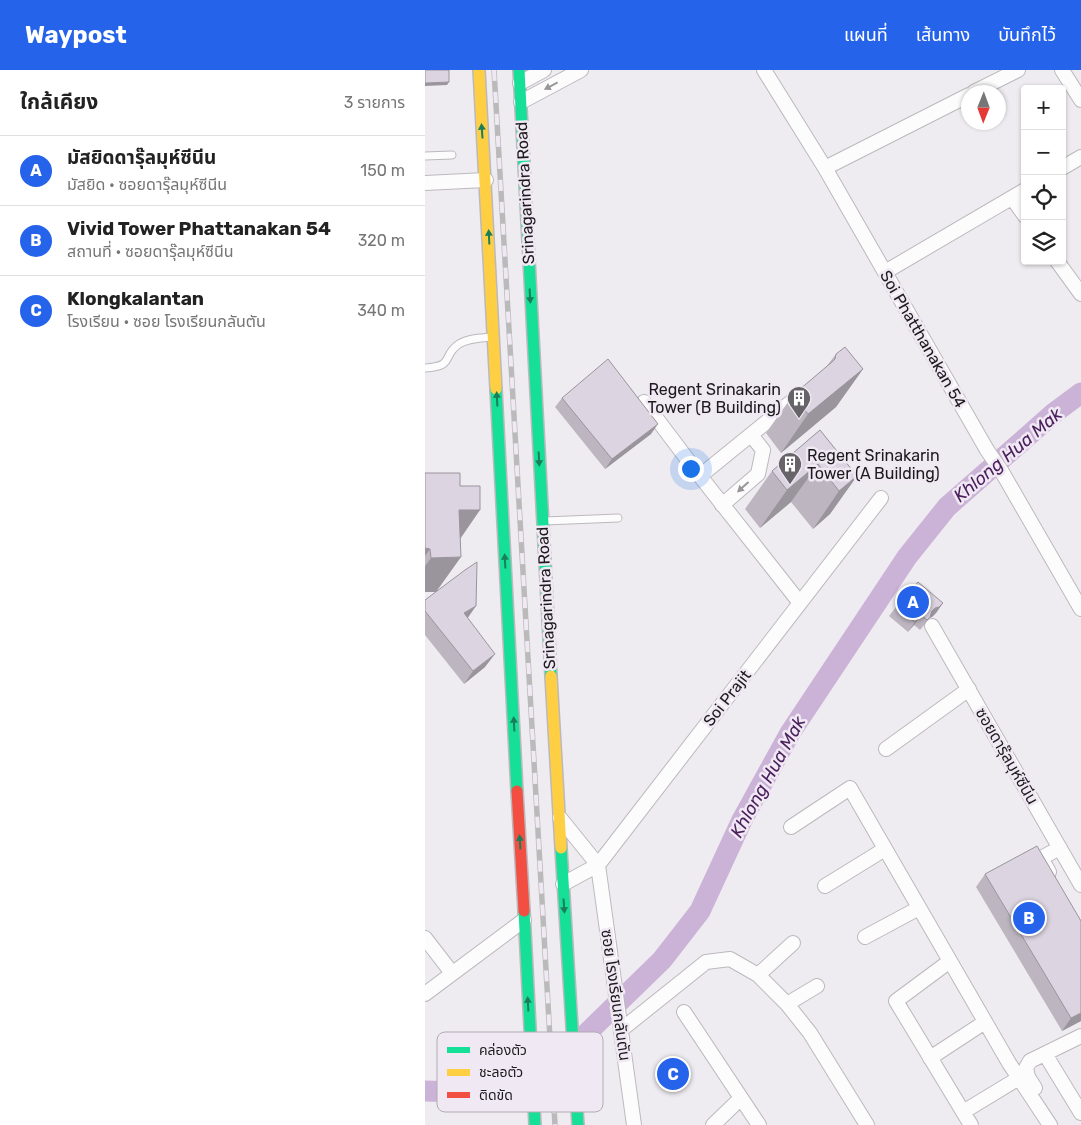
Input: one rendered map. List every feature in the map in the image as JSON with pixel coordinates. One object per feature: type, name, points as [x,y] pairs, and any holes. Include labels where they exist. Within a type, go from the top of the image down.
[{"type":"main road","points":[[479,70],[491,179],[494,336],[530,1032]]},
{"type":"main road","name":"Srinagarindra Road","points":[[519,77],[521,102],[519,178],[542,522],[572,1032]]},
{"type":"main road","points":[[524,926],[533,959],[537,984],[540,1032]]},
{"type":"main road","points":[[561,1032],[560,978],[561,958],[566,931]]},
{"type":"main road","name":"Srinagarindra Road","points":[[577,1112],[578,1125]]},
{"type":"street","points":[[519,77],[545,70]]},
{"type":"street","points":[[521,102],[581,70]]},
{"type":"street","points":[[988,85],[1018,70]]},
{"type":"street","points":[[1062,70],[1081,100]]},
{"type":"street","name":"Soi Phatthanakan 54","points":[[770,72],[987,450],[1002,472],[1081,609]]},
{"type":"street","points":[[825,168],[961,99]]},
{"type":"street","points":[[1066,166],[1081,157]]},
{"type":"street","points":[[425,183],[491,179]]},
{"type":"street","points":[[885,272],[1021,192]]},
{"type":"street","points":[[1011,198],[1021,211]]},
{"type":"street","points":[[1060,265],[1081,294]]},
{"type":"street","points":[[700,476],[800,394]]},
{"type":"street","points":[[644,402],[800,603]]},
{"type":"street","points":[[723,505],[758,474],[763,450],[751,435]]},
{"type":"street","name":"Soi Prajit","points":[[563,884],[598,865],[881,498]]},
{"type":"street","name":"ซอยดารุ๊ลมุห์ซีนีน","points":[[933,626],[1081,885]]},
{"type":"street","points":[[886,749],[969,689]]},
{"type":"street","points":[[791,827],[850,788],[985,1022],[1050,1125]]},
{"type":"street","points":[[558,816],[598,865]]},
{"type":"street","points":[[825,886],[885,848]]},
{"type":"street","points":[[1056,884],[1041,858],[1060,848]]},
{"type":"street","name":"ซอย โรงเรียนกลันตัน","points":[[598,865],[634,1125]]},
{"type":"street","points":[[865,937],[919,908]]},
{"type":"street","points":[[425,994],[452,973],[524,926]]},
{"type":"street","points":[[425,938],[452,973]]},
{"type":"street","points":[[758,975],[793,943]]},
{"type":"street","points":[[621,1030],[706,962],[730,959],[758,975],[787,1004],[810,1033],[867,1125]]},
{"type":"street","points":[[950,961],[896,1001],[971,1125]]},
{"type":"street","points":[[787,1004],[817,986]]},
{"type":"street","points":[[684,1012],[759,1125]]},
{"type":"street","points":[[930,1058],[985,1022]]},
{"type":"street","points":[[1058,1125],[1028,1077],[1026,1068],[1030,1061],[1081,1036]]},
{"type":"street","points":[[1045,1054],[1081,1113]]},
{"type":"street","points":[[963,1112],[1019,1078]]},
{"type":"street","points":[[713,1125],[741,1098]]},
{"type":"lane","points":[[425,156],[452,155]]},
{"type":"lane","points":[[425,368],[436,367],[445,363],[455,347],[461,342],[494,336]]},
{"type":"lane","points":[[542,522],[618,518]]},
{"type":"building","points":[[425,70],[449,70],[449,82],[425,83]]},
{"type":"building","points":[[845,347],[863,369],[808,414],[793,395],[832,362],[836,354]]},
{"type":"building","points":[[608,359],[658,424],[612,459],[562,398]]},
{"type":"building","points":[[820,430],[857,476],[839,491],[818,464],[787,490],[772,471]]},
{"type":"building","points":[[425,473],[460,473],[460,486],[480,486],[480,510],[459,510],[461,557],[431,558],[430,549],[425,548]]},
{"type":"building","points":[[477,562],[476,606],[464,613],[495,654],[473,671],[425,611],[425,600]]},
{"type":"building","points":[[918,582],[943,603],[932,611],[927,620],[921,615],[915,622],[896,607]]},
{"type":"building","points":[[1037,846],[1081,921],[1081,1013],[1071,1018],[985,874]]},
{"type":"waterway","name":"Khlong Hua Mak","points":[[588,1032],[662,960],[700,911],[742,820],[790,733],[907,557],[947,507],[1054,413],[1081,393]]},
{"type":"waterway","name":"Khlong Hua Mak","points":[[425,1091],[437,1091]]},
{"type":"railway","points":[[494,70],[550,1032]]},
{"type":"railway","points":[[554,1112],[555,1125]]},
{"type":"traffic: fast","points":[[519,70],[551,676]]},
{"type":"traffic: fast","points":[[496,389],[517,791]]},
{"type":"traffic: fast","points":[[561,848],[572,1032]]},
{"type":"traffic: fast","points":[[524,911],[530,1032]]},
{"type":"traffic: fast","points":[[534,1112],[535,1125]]},
{"type":"traffic: fast","points":[[577,1112],[578,1125]]},
{"type":"traffic: slow","points":[[479,70],[496,389]]},
{"type":"traffic: slow","points":[[551,676],[561,848]]},
{"type":"traffic: jam","points":[[517,791],[524,911]]},
{"type":"place","name":"Regent Srinakarin Tower (B Building)","points":[[799,419]]},
{"type":"place","name":"Regent Srinakarin Tower (A Building)","points":[[790,485]]},
{"type":"place","name":"มัสยิดดารุ๊ลมุห์ซีนีน","points":[[913,602]]},
{"type":"place","name":"Vivid Tower Phattanakan 54","points":[[1029,918]]},
{"type":"place","name":"Klongkalantan","points":[[673,1074]]}]
